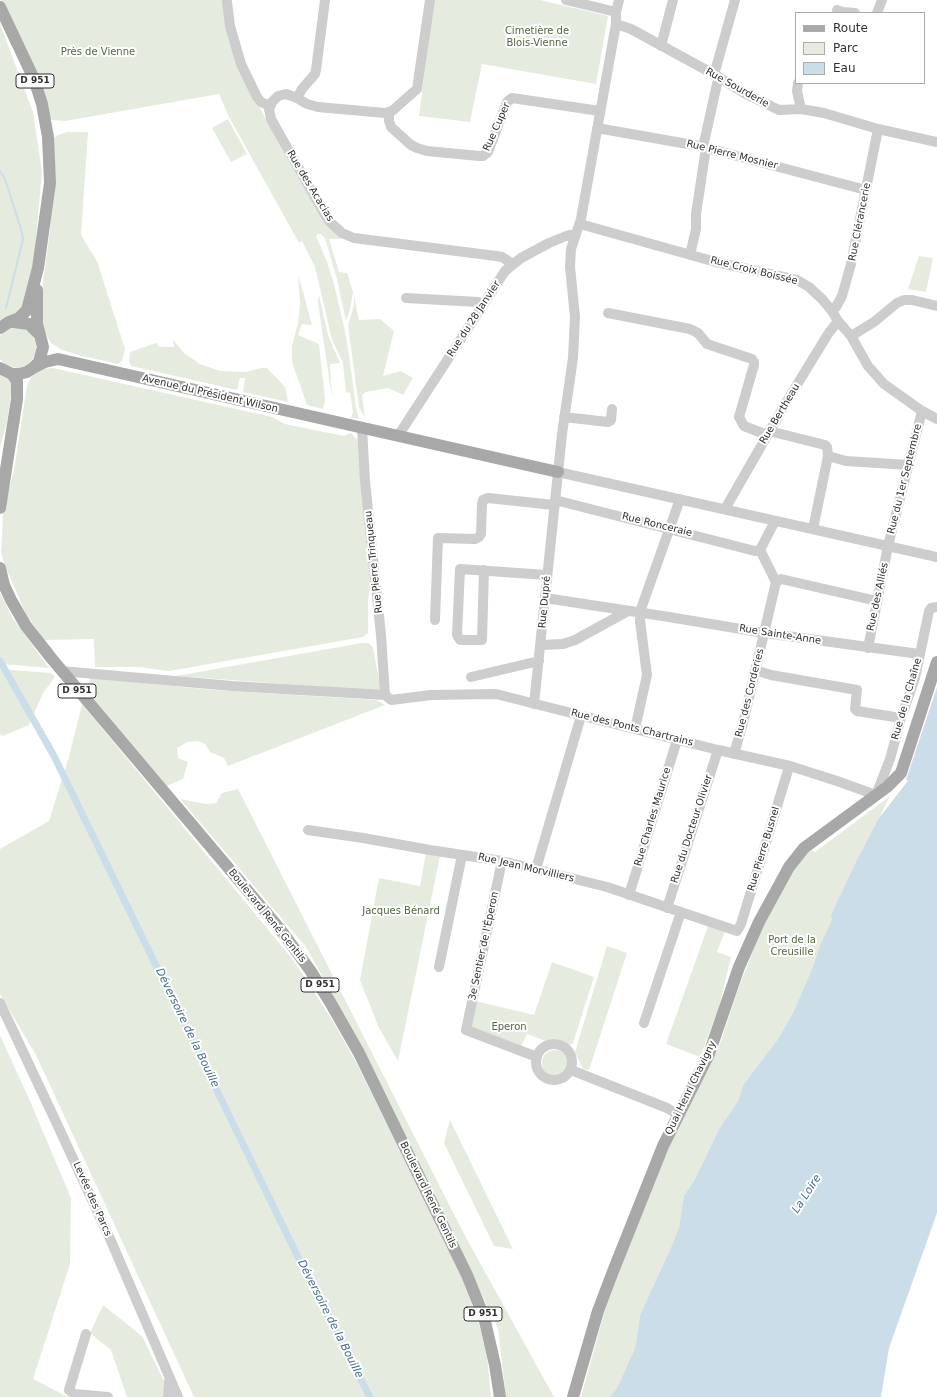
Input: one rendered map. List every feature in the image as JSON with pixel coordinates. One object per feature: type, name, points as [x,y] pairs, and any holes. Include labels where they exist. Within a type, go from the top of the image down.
[{"type":"main road","name":"D 951","points":[[0,7],[34,79],[42,104],[48,137],[50,183],[38,268],[27,310],[19,318],[5,325]]},
{"type":"main road","name":"D 951","points":[[38,268],[37,312],[41,337]]},
{"type":"main road","points":[[5,325],[19,322],[29,324],[41,337],[47,348],[58,359]]},
{"type":"main road","points":[[14,420],[24,382],[41,358],[43,350],[41,337]]},
{"type":"main road","points":[[12,374],[19,374],[45,362],[58,359]]},
{"type":"main road","name":"Avenue du Président Wilson","points":[[58,359],[558,472]]},
{"type":"main road","points":[[0,368],[12,374],[16,378],[18,388],[0,508]]},
{"type":"main road","name":"Boulevard René Gentils","points":[[0,568],[4,585],[26,626],[61,671],[280,929],[310,970],[330,1002],[359,1053],[467,1275],[484,1317],[495,1365],[499,1396]]},
{"type":"main road","name":"Quai Henri Chavigny","points":[[573,1397],[602,1299],[656,1162],[709,1054],[739,968],[768,904],[789,867],[804,848],[894,782],[901,773],[937,662]]},
{"type":"street","points":[[297,98],[302,89],[315,74],[325,0]]},
{"type":"street","points":[[227,2],[234,42],[246,76],[259,100],[263,104],[270,106],[274,99],[281,95],[289,95],[307,104],[318,107],[389,113],[395,110],[417,89],[430,0]]},
{"type":"street","points":[[566,0],[616,12]]},
{"type":"street","name":"Rue Dupré","points":[[534,704],[554,503],[564,417],[573,358],[574,317],[570,257],[571,249],[578,229],[616,24],[616,12],[619,0]]},
{"type":"street","points":[[661,46],[673,0]]},
{"type":"street","points":[[690,255],[696,229],[696,214],[705,147],[717,76],[735,0]]},
{"type":"street","points":[[877,12],[882,0]]},
{"type":"street","points":[[837,10],[843,12]]},
{"type":"street","name":"Rue Sourderie","points":[[616,24],[631,29],[717,76],[744,93],[779,110],[801,109],[878,129],[937,142]]},
{"type":"street","points":[[798,84],[797,91],[801,109]]},
{"type":"street","name":"Rue Cuper","points":[[389,113],[389,121],[394,130],[417,148],[427,151],[483,156],[488,152],[507,102],[512,98],[600,111]]},
{"type":"street","name":"Rue des Acacias","points":[[270,106],[269,112],[271,120],[290,154],[324,213],[333,226],[342,233],[354,238],[496,256],[513,264]]},
{"type":"street","name":"Rue Pierre Mosnier","points":[[597,128],[705,147],[866,190]]},
{"type":"street","name":"Rue Clérancerie","points":[[832,311],[842,296],[851,264],[878,129]]},
{"type":"street","name":"Rue du 28 Janvier","points":[[398,436],[502,275],[513,264],[556,239],[578,229]]},
{"type":"street","name":"Rue Croix Boissée","points":[[578,229],[797,280],[816,292],[832,311],[838,321],[851,336],[868,366],[884,384],[922,411],[937,419]]},
{"type":"street","points":[[406,298],[478,302],[484,304]]},
{"type":"street","points":[[851,336],[874,322],[904,300],[912,300],[937,306]]},
{"type":"street","points":[[608,313],[690,329],[698,333],[707,344],[751,358],[754,361],[739,417],[744,426],[768,433],[824,445],[828,449],[828,456],[813,529]]},
{"type":"street","name":"Rue Bertheau","points":[[725,509],[768,433],[828,334],[838,321]]},
{"type":"street","points":[[564,417],[608,422],[611,420],[612,409]]},
{"type":"street","name":"Rue du 1er Septembre","points":[[888,546],[922,411]]},
{"type":"street","name":"Rue Pierre Trinqueau","points":[[362,428],[381,628],[385,696]]},
{"type":"street","points":[[828,456],[846,461],[909,465]]},
{"type":"street","points":[[558,472],[937,557]]},
{"type":"street","name":"Rue Ronceraie","points":[[435,620],[438,538],[475,539],[479,537],[481,534],[482,504],[483,500],[488,498],[554,503],[669,528],[755,551],[760,550]]},
{"type":"street","points":[[635,729],[647,675],[640,621],[641,613],[680,499]]},
{"type":"street","points":[[775,521],[760,550],[776,582],[781,579],[876,600]]},
{"type":"street","name":"Rue des Alliés","points":[[868,648],[876,600],[888,546]]},
{"type":"street","points":[[484,570],[482,640],[460,640],[457,636],[460,568],[547,575]]},
{"type":"street","name":"Rue des Corderies","points":[[734,754],[756,670],[776,582]]},
{"type":"street","name":"Rue Sainte-Anne","points":[[545,598],[765,633],[919,654]]},
{"type":"street","name":"Rue de la Chaîne","points":[[876,795],[890,759],[914,678],[929,611],[931,608],[937,608]]},
{"type":"street","points":[[541,645],[562,644],[575,640],[628,611]]},
{"type":"street","points":[[471,678],[539,661]]},
{"type":"street","points":[[756,670],[857,690],[856,711],[901,718]]},
{"type":"street","name":"Rue des Ponts Chartrains","points":[[61,671],[232,686],[385,696],[392,700],[431,695],[496,694],[789,767],[837,781],[876,795]]},
{"type":"street","points":[[536,869],[581,716]]},
{"type":"street","name":"Rue Charles Maurice","points":[[629,895],[677,740]]},
{"type":"street","name":"Rue du Docteur Olivier","points":[[667,908],[718,750]]},
{"type":"street","name":"Rue Pierre Busnel","points":[[738,931],[789,767]]},
{"type":"street","name":"Rue Jean Morvilliers","points":[[308,830],[502,861],[607,887],[734,931],[738,931]]},
{"type":"street","points":[[439,967],[462,855]]},
{"type":"street","name":"3e Sentier de l'Éperon","points":[[502,861],[466,1030],[537,1057]]},
{"type":"street","points":[[644,1023],[681,912]]},
{"type":"street","name":"Levée des Parcs","points":[[0,1003],[108,1234],[178,1397]]},
{"type":"street","points":[[549,1045],[561,1045],[570,1053],[572,1064],[571,1070],[563,1079],[550,1080],[540,1074],[537,1069],[537,1057],[540,1052],[549,1045]]},
{"type":"street","points":[[571,1070],[667,1108],[679,1115]]},
{"type":"street","points":[[86,1334],[69,1390],[74,1394],[108,1397]]},
{"type":"street","points":[[168,1397],[169,1379]]},
{"type":"green space","name":"Près de Vienne","points":[[1,0],[223,0],[239,69],[321,215],[344,239],[329,239],[339,272],[347,273],[353,292],[350,310],[346,321],[337,279],[325,238],[321,234],[316,236],[333,280],[345,331],[356,408],[359,419],[350,418],[353,412],[350,392],[346,393],[343,363],[332,340],[315,267],[302,241],[299,243],[229,117],[219,94],[65,121],[52,120],[48,115],[23,47]]},
{"type":"green space","name":"Cimetière de Blois-Vienne","points":[[434,0],[540,0],[608,16],[596,84],[482,64],[470,122],[419,116]]},
{"type":"green space","points":[[0,24],[33,112],[42,171],[33,273],[26,306],[19,315],[0,320]]},
{"type":"green space","points":[[228,119],[247,154],[231,162],[212,128]]},
{"type":"green space","points":[[67,132],[88,132],[81,235],[97,261],[125,349],[122,361],[118,364],[78,355],[60,349],[51,343],[42,323],[43,281],[50,231],[53,139],[56,136]]},
{"type":"green space","points":[[919,256],[933,258],[926,292],[908,289]]},
{"type":"green space","points":[[298,274],[312,325],[302,324],[298,335],[319,344],[325,400],[323,409],[307,405],[292,362],[292,346],[298,323],[300,304]]},
{"type":"green space","points":[[319,295],[328,335],[340,363],[330,364],[332,398],[318,302]]},
{"type":"green space","points":[[354,295],[359,320],[380,319],[394,331],[383,376],[401,371],[413,378],[403,395],[388,388],[366,392],[362,395],[365,418],[359,407],[348,325],[354,305]]},
{"type":"green space","points":[[17,327],[30,332],[34,337],[36,344],[34,357],[25,366],[18,368],[6,365],[0,359],[0,336],[4,331]]},
{"type":"green space","points":[[173,340],[184,353],[200,364],[220,371],[246,372],[267,368],[285,387],[288,402],[243,392],[245,378],[240,378],[237,390],[131,366],[129,362],[130,352],[156,343],[160,347],[174,347]]},
{"type":"green space","points":[[53,368],[272,417],[285,424],[344,436],[351,433],[360,443],[372,569],[368,601],[368,633],[363,637],[169,671],[138,667],[95,667],[94,639],[44,640],[26,614],[1,553],[3,511],[14,470],[27,386],[31,378],[37,372],[44,369]]},
{"type":"green space","points":[[0,374],[10,379],[12,382],[12,387],[7,422],[0,447]]},
{"type":"green space","points":[[0,593],[12,617],[49,668],[0,664]]},
{"type":"green space","points":[[369,643],[373,648],[381,691],[176,676]]},
{"type":"green space","points":[[0,669],[51,673],[55,677],[43,693],[29,725],[3,736],[0,734]]},
{"type":"green space","points":[[90,678],[214,690],[377,700],[385,705],[228,766],[224,758],[210,752],[205,744],[198,741],[187,742],[177,748],[178,758],[188,762],[183,779],[167,786],[89,696]]},
{"type":"green space","points":[[82,704],[294,961],[334,1023],[358,1066],[455,1262],[481,1331],[487,1357],[491,1397],[194,1397],[36,1055],[0,994],[0,849],[49,821],[69,757]]},
{"type":"green space","points":[[238,789],[463,1232],[554,1397],[506,1397],[498,1328],[365,1054],[306,947],[180,799],[206,804],[216,803],[222,793]]},
{"type":"green space","name":"Port de la Creusille","points":[[890,796],[882,812],[823,961],[778,1039],[743,1085],[738,1101],[719,1129],[694,1181],[684,1195],[679,1227],[640,1315],[635,1348],[617,1388],[610,1397],[581,1397],[606,1306],[624,1259],[666,1152],[719,1047],[737,992],[762,928],[797,865],[810,850],[815,852]]},
{"type":"green space","name":"Jacques Bénard","points":[[426,853],[440,856],[398,1061],[379,1028],[360,980],[379,878],[420,886]]},
{"type":"green space","points":[[708,926],[725,931],[717,952],[731,957],[719,1007],[700,1057],[666,1044]]},
{"type":"green space","points":[[607,946],[627,953],[589,1070],[583,1069],[575,1052]]},
{"type":"green space","name":"Eperon","points":[[552,962],[594,977],[573,1043],[570,1045],[556,1039],[546,1041],[527,1034],[520,1048],[473,1029],[471,1025],[475,1001],[534,1015]]},
{"type":"green space","points":[[0,1035],[71,1198],[70,1264],[33,1379],[68,1397],[0,1397]]},
{"type":"green space","points":[[555,1050],[564,1054],[568,1063],[564,1072],[555,1076],[546,1072],[542,1063],[546,1054]]},
{"type":"green space","points":[[450,1120],[513,1249],[494,1246],[444,1143]]},
{"type":"green space","points":[[103,1305],[142,1336],[164,1381],[163,1397],[127,1397],[111,1350],[90,1333]]},
{"type":"water","name":"La Loire","points":[[937,687],[937,1213],[889,1348],[881,1397],[610,1397],[617,1388],[635,1348],[640,1315],[679,1227],[684,1195],[694,1181],[719,1129],[738,1101],[743,1085],[778,1039],[794,1011],[832,920],[831,915],[857,860],[879,818],[908,780],[906,780]]},
{"type":"waterway","points":[[0,171],[5,179],[23,239],[6,308]]},
{"type":"waterway","name":"Déversoire de la Bouille","points":[[0,661],[54,756],[297,1255],[370,1397]]}]
